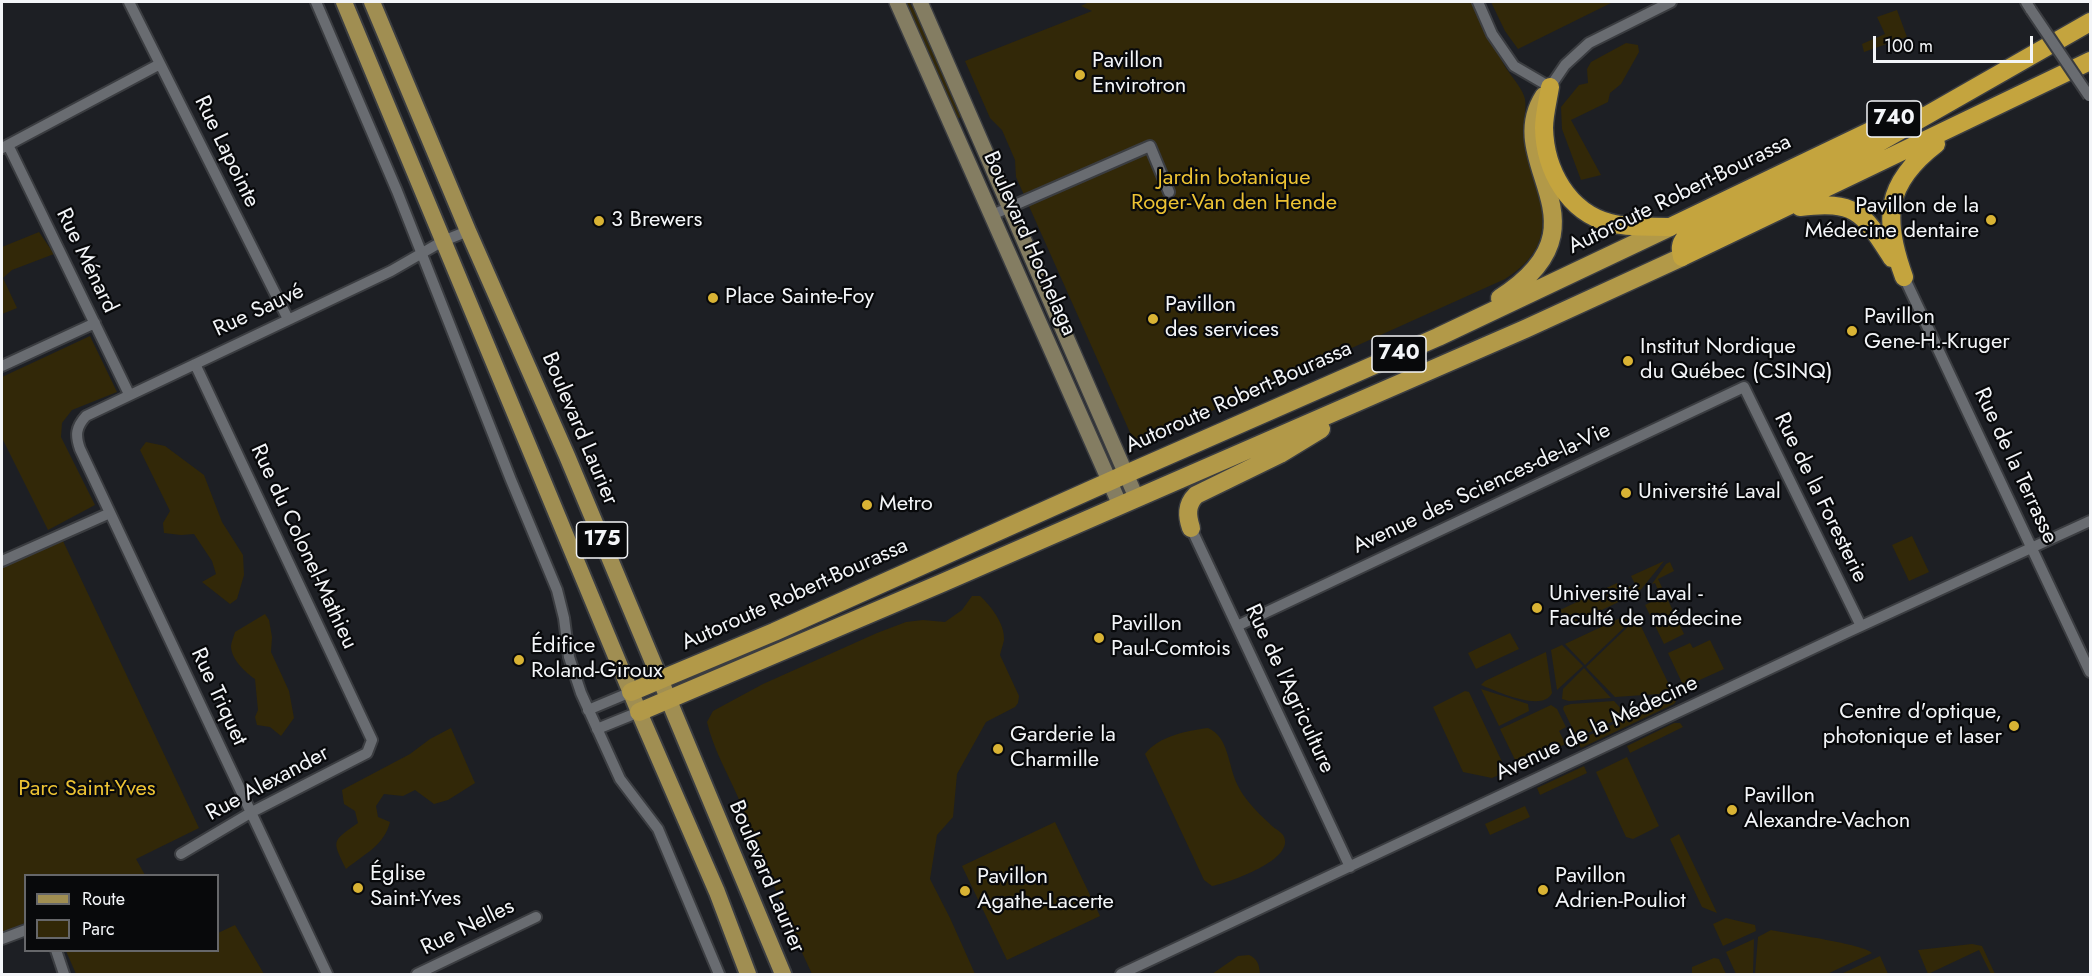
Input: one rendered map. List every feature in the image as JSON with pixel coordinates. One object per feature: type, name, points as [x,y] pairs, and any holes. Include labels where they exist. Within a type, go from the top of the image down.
[{"type":"highway","points":[[1682,257],[1681,243],[1685,238],[1845,162],[2091,22]]},
{"type":"highway","name":"Autoroute Robert-Bourassa","points":[[631,692],[774,632],[1117,477],[1438,337],[1899,117],[2091,30]]},
{"type":"highway","name":"Autoroute Robert-Bourassa","points":[[639,712],[1461,357],[1682,257],[2091,61]]},
{"type":"highway","points":[[1550,87],[1544,125],[1548,158],[1558,182],[1573,202],[1586,212],[1610,223],[1670,227]]},
{"type":"highway","points":[[1438,337],[1515,288],[1531,275],[1551,240],[1553,208],[1536,152],[1534,123],[1538,106],[1550,87]]},
{"type":"highway","points":[[1904,277],[1891,228],[1892,206],[1900,182],[1907,169],[1925,153],[1981,115]]},
{"type":"highway","points":[[1784,209],[1830,204],[1853,210],[1873,228],[1904,277]]},
{"type":"highway","points":[[1191,528],[1188,511],[1190,502],[1196,495],[1280,454],[1302,439],[1388,397],[1461,357]]},
{"type":"main road","name":"Boulevard Laurier","points":[[372,2],[468,231],[567,456],[783,975]]},
{"type":"main road","name":"Boulevard Hochelaga","points":[[897,2],[992,215],[1128,501]]},
{"type":"main road","name":"Boulevard Hochelaga","points":[[920,2],[1010,207],[1117,477]]},
{"type":"main road","name":"175","points":[[348,3],[443,241],[639,712],[717,892],[748,975]]},
{"type":"street","name":"Rue Lapointe","points":[[129,2],[288,319]]},
{"type":"street","points":[[316,2],[397,191],[557,590],[564,618],[569,657],[588,710],[621,779],[658,829],[719,975]]},
{"type":"street","points":[[1478,2],[1492,34],[1514,66],[1550,87],[1565,65],[1589,43],[1671,2]]},
{"type":"street","points":[[2029,6],[2090,97]]},
{"type":"street","points":[[5,147],[160,64]]},
{"type":"street","points":[[992,215],[1150,146],[1169,192]]},
{"type":"street","name":"Rue Ménard","points":[[5,147],[129,394]]},
{"type":"street","name":"Rue Sauvé","points":[[75,436],[79,423],[86,416],[391,271],[443,241],[468,231]]},
{"type":"street","name":"Rue de la Terrasse","points":[[1904,277],[2091,672]]},
{"type":"street","points":[[2,366],[95,323]]},
{"type":"street","name":"Rue du Colonel-Mathieu","points":[[195,364],[372,740],[371,748]]},
{"type":"street","name":"Avenue des Sciences-de-la-Vie","points":[[1237,626],[1744,387]]},
{"type":"street","name":"Rue de la Foresterie","points":[[1744,387],[1861,626]]},
{"type":"street","name":"Rue Triquet","points":[[75,436],[327,975]]},
{"type":"street","points":[[2,561],[110,513]]},
{"type":"street","name":"Avenue de la Médecine","points":[[1121,975],[1861,626],[2091,521]]},
{"type":"street","name":"Rue de l'Agriculture","points":[[1191,528],[1350,867]]},
{"type":"street","points":[[588,710],[631,692]]},
{"type":"street","points":[[597,729],[639,712]]},
{"type":"street","name":"Rue Alexander","points":[[181,854],[252,812],[368,753],[371,748]]},
{"type":"street","name":"Rue Nelles","points":[[417,975],[536,917]]},
{"type":"street","points":[[2,939],[24,931]]},
{"type":"street","points":[[56,952],[64,975]]},
{"type":"green space","points":[[902,2],[909,2],[915,12],[961,117],[955,120]]},
{"type":"green space","name":"Jardin botanique Roger-Van den Hende","points":[[1089,2],[1477,2],[1502,61],[1525,99],[1524,136],[1542,214],[1542,231],[1536,248],[1525,264],[1505,279],[1145,441],[1132,437],[1016,177],[1015,160],[1002,130],[990,118],[965,61],[1092,11],[1081,6]]},
{"type":"green space","points":[[1491,2],[1613,2],[1518,49],[1505,31]]},
{"type":"green space","points":[[1897,10],[1907,37],[1864,52],[1862,44],[1885,34],[1877,17]]},
{"type":"green space","points":[[1626,43],[1638,45],[1639,52],[1621,84],[1610,93],[1608,102],[1571,120],[1601,175],[1581,180],[1562,129],[1561,107],[1579,85],[1588,83],[1587,69],[1591,62]]},
{"type":"green space","points":[[39,232],[54,254],[12,270],[3,278],[17,308],[2,314],[2,247]]},
{"type":"green space","points":[[90,336],[117,392],[72,410],[62,423],[61,437],[95,505],[48,530],[2,438],[2,377]]},
{"type":"green space","points":[[146,442],[165,446],[204,475],[222,522],[243,555],[244,575],[237,599],[230,604],[202,582],[216,574],[212,561],[194,534],[164,533],[163,523],[170,511],[140,450]]},
{"type":"green space","points":[[1912,536],[1929,572],[1909,581],[1892,545]]},
{"type":"green space","name":"Parc Saint-Yves","points":[[63,541],[199,828],[136,859],[144,874],[24,874],[24,923],[2,932],[2,566]]},
{"type":"green space","points":[[1664,561],[1639,592],[1628,597],[1624,589],[1635,584],[1631,576]]},
{"type":"green space","points":[[1670,562],[1674,571],[1658,579],[1684,634],[1664,644],[1645,605],[1661,597],[1655,583],[1652,584],[1666,564]]},
{"type":"green space","points":[[1617,583],[1625,599],[1572,624],[1563,622],[1561,619],[1564,617],[1560,610]]},
{"type":"green space","points":[[972,596],[980,596],[1000,622],[1004,640],[1000,655],[1019,696],[1015,707],[986,722],[957,774],[953,817],[937,835],[930,879],[975,974],[812,974],[747,817],[716,750],[707,722],[713,711],[763,684],[877,633],[906,622],[923,620],[945,622],[962,610]]},
{"type":"green space","points":[[1633,612],[1636,616],[1585,665],[1565,644]]},
{"type":"green space","points":[[265,614],[269,620],[272,637],[271,652],[289,691],[294,718],[281,736],[270,727],[257,725],[255,679],[236,661],[231,647],[235,632]]},
{"type":"green space","points":[[1637,618],[1673,693],[1615,697],[1586,667]]},
{"type":"green space","points":[[1510,633],[1519,649],[1476,669],[1468,653]]},
{"type":"green space","points":[[1710,640],[1724,669],[1684,687],[1668,653],[1690,643],[1693,648]]},
{"type":"green space","points":[[1562,645],[1583,666],[1557,690],[1551,650]]},
{"type":"green space","points":[[1546,652],[1552,693],[1547,699],[1530,701],[1519,699],[1481,685],[1485,681]]},
{"type":"green space","points":[[1584,668],[1611,698],[1569,701],[1562,699],[1563,689]]},
{"type":"green space","points":[[1481,689],[1528,704],[1529,711],[1499,726]]},
{"type":"green space","points":[[1465,691],[1469,692],[1505,768],[1506,772],[1492,778],[1463,772],[1433,707]]},
{"type":"green space","points":[[1674,696],[1676,701],[1674,704],[1581,748],[1577,741]]},
{"type":"green space","points":[[1614,701],[1627,715],[1577,738],[1563,709],[1564,706]]},
{"type":"green space","points":[[1551,705],[1557,709],[1566,727],[1559,731],[1565,743],[1572,741],[1518,766],[1500,729]]},
{"type":"green space","points":[[1674,723],[1680,723],[1683,727],[1630,753],[1627,746]]},
{"type":"green space","points":[[451,728],[475,783],[448,800],[434,804],[415,790],[403,796],[384,794],[376,806],[378,817],[390,822],[387,830],[372,849],[346,869],[338,852],[337,842],[343,834],[358,823],[355,811],[344,804],[342,790],[410,754],[430,739]]},
{"type":"green space","points":[[1208,728],[1215,732],[1224,745],[1234,777],[1243,795],[1283,835],[1285,844],[1280,853],[1259,868],[1212,886],[1204,880],[1145,754],[1165,739]]},
{"type":"green space","points":[[1627,757],[1659,826],[1633,839],[1626,837],[1596,772]]},
{"type":"green space","points":[[1584,766],[1587,773],[1540,795],[1537,788]]},
{"type":"green space","points":[[1525,806],[1530,817],[1490,835],[1485,824]]},
{"type":"green space","points":[[1055,822],[1100,916],[1007,960],[962,866]]},
{"type":"green space","points":[[1679,834],[1717,913],[1702,907],[1670,839]]},
{"type":"green space","points":[[1726,918],[1755,925],[1756,931],[1723,946],[1713,924]]},
{"type":"green space","points":[[235,925],[264,974],[76,974],[66,952],[219,952],[219,933]]},
{"type":"green space","points":[[1771,930],[1855,946],[1872,953],[1827,974],[1755,974],[1758,937]]},
{"type":"green space","points":[[1754,939],[1753,974],[1736,974],[1726,952]]},
{"type":"green space","points":[[1972,944],[1982,946],[1995,974],[1991,974],[1979,950],[1928,974],[1918,950]]},
{"type":"green space","points":[[1249,955],[1258,963],[1260,974],[1212,974],[1238,956]]},
{"type":"green space","points":[[1880,956],[1888,974],[1841,974]]},
{"type":"green space","points":[[1714,958],[1719,959],[1726,974],[1692,974],[1692,967]]},
{"type":"place","name":"Pavillon Envirotron","points":[[1080,75]]},
{"type":"place","name":"Pavillon de la Médecine dentaire","points":[[1991,220]]},
{"type":"place","name":"3 Brewers","points":[[599,221]]},
{"type":"place","name":"Place Sainte-Foy","points":[[713,298]]},
{"type":"place","name":"Pavillon des services","points":[[1153,319]]},
{"type":"place","name":"Pavillon Gene-H.-Kruger","points":[[1852,331]]},
{"type":"place","name":"Institut Nordique du Québec (CSINQ)","points":[[1628,361]]},
{"type":"place","name":"Université Laval","points":[[1626,493]]},
{"type":"place","name":"Metro","points":[[867,505]]},
{"type":"place","name":"Université Laval - Faculté de médecine","points":[[1537,608]]},
{"type":"place","name":"Pavillon Paul-Comtois","points":[[1099,638]]},
{"type":"place","name":"Édifice Roland-Giroux","points":[[519,660]]},
{"type":"place","name":"Centre d'optique, photonique et laser","points":[[2014,726]]},
{"type":"place","name":"Garderie la Charmille","points":[[998,749]]},
{"type":"place","name":"Pavillon Alexandre-Vachon","points":[[1732,810]]},
{"type":"place","name":"Église Saint-Yves","points":[[358,888]]},
{"type":"place","name":"Pavillon Adrien-Pouliot","points":[[1543,890]]},
{"type":"place","name":"Pavillon Agathe-Lacerte","points":[[965,891]]}]
